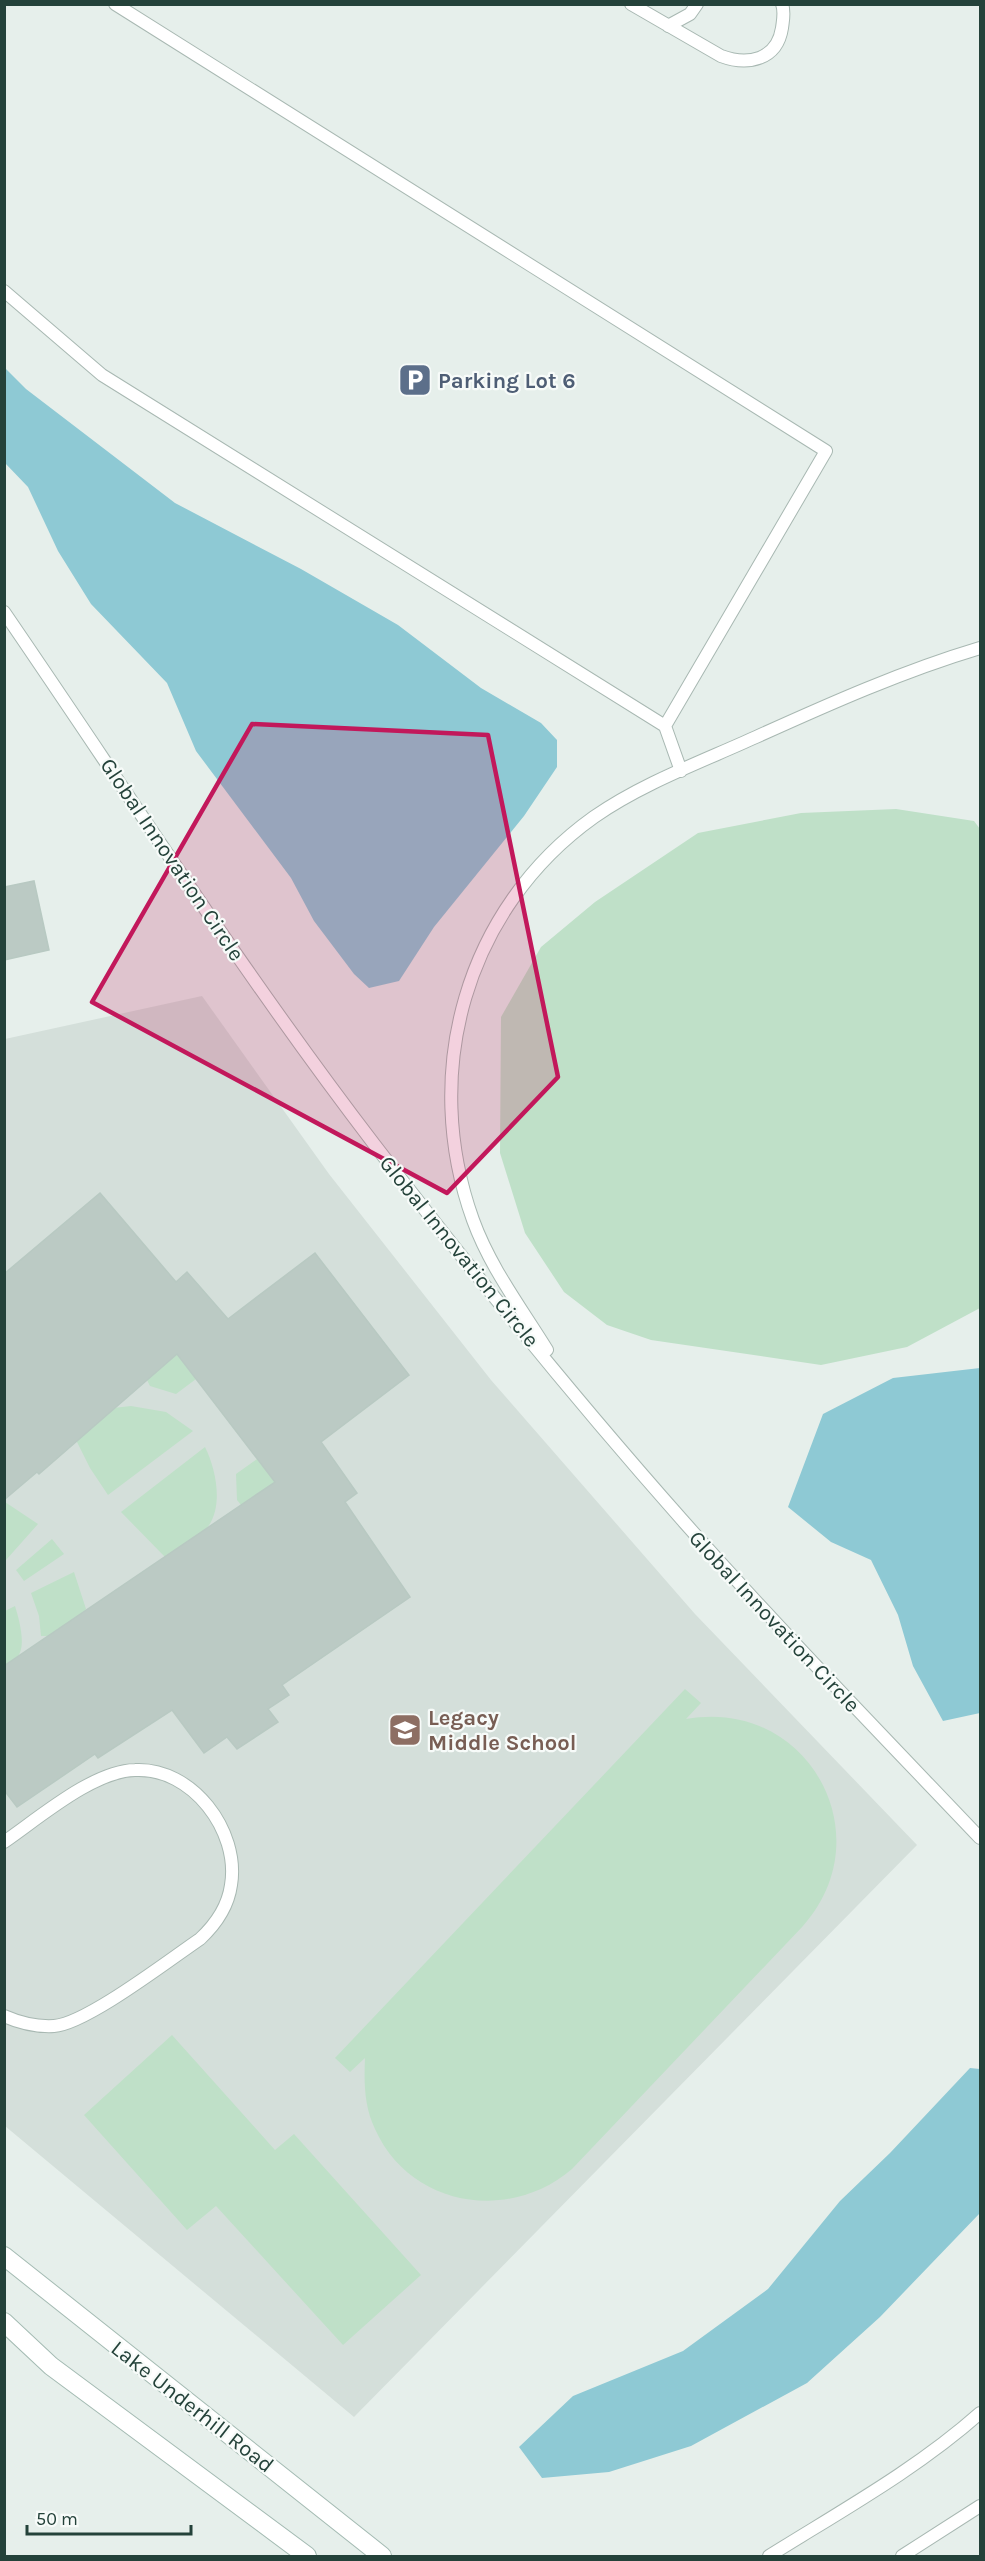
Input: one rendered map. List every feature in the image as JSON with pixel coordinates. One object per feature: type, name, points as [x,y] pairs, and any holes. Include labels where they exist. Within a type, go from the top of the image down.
[{"type":"street","name":"Lake Underhill Road","points":[[4,2256],[382,2556]]},
{"type":"street","points":[[4,2322],[51,2366],[307,2556]]},
{"type":"lane","points":[[115,4],[826,451],[665,726]]},
{"type":"lane","points":[[631,4],[721,56],[736,62],[769,54],[780,40],[784,9],[782,4]]},
{"type":"lane","points":[[668,26],[690,14],[697,4]]},
{"type":"lane","points":[[4,291],[102,375],[665,726],[681,771]]},
{"type":"lane","name":"Global Innovation Circle","points":[[4,612],[303,1048],[450,1241],[576,1395],[736,1580],[981,1838]]},
{"type":"lane","points":[[576,1395],[494,1266],[474,1221],[459,1173],[453,1139],[450,1106],[453,1048],[464,1000],[481,954],[501,915],[525,882],[559,846],[594,817],[630,795],[897,676],[981,648]]},
{"type":"lane","points":[[4,1842],[100,1778],[123,1771],[146,1770],[176,1779],[202,1800],[216,1818],[226,1838],[232,1861],[232,1873],[224,1908],[211,1929],[200,1939],[104,2003],[76,2020],[54,2026],[30,2024],[4,2016]]},
{"type":"lane","points":[[769,2556],[909,2469],[981,2413]]},
{"type":"lane","points":[[902,2556],[981,2506]]},
{"type":"highlighted area","points":[[252,724],[488,735],[558,1077],[447,1193],[92,1002]]},
{"type":"shaded area","name":"Legacy Middle School","points":[[202,996],[329,1174],[491,1380],[695,1614],[917,1845],[354,2417],[5,2126],[5,1039]]},
{"type":"green space","points":[[896,809],[974,821],[980,829],[980,1308],[907,1347],[821,1365],[651,1340],[607,1325],[564,1292],[525,1233],[500,1153],[501,1017],[541,947],[595,902],[698,833],[801,813]]},
{"type":"green space","points":[[177,1354],[196,1379],[176,1394],[150,1386],[147,1380]]},
{"type":"green space","points":[[131,1406],[166,1412],[193,1431],[108,1495],[90,1468],[76,1440],[113,1408]]},
{"type":"green space","points":[[205,1447],[215,1477],[217,1499],[212,1519],[207,1528],[198,1536],[165,1557],[121,1512]]},
{"type":"green space","points":[[257,1459],[275,1482],[241,1505],[237,1500],[236,1474]]},
{"type":"green space","points":[[5,1502],[38,1524],[6,1560],[4,1559]]},
{"type":"green space","points":[[52,1539],[64,1554],[24,1581],[16,1570]]},
{"type":"green space","points":[[74,1572],[86,1609],[49,1636],[41,1636],[39,1616],[31,1593]]},
{"type":"green space","points":[[15,1606],[22,1640],[20,1653],[17,1658],[5,1666],[5,1611]]},
{"type":"green space","points":[[685,1689],[701,1703],[686,1719],[729,1718],[767,1729],[798,1751],[820,1780],[833,1815],[836,1852],[826,1890],[803,1926],[572,2169],[547,2186],[520,2196],[491,2201],[463,2198],[436,2190],[412,2176],[391,2155],[375,2129],[366,2094],[365,2058],[350,2072],[335,2058]]},
{"type":"green space","points":[[172,2035],[275,2150],[294,2134],[421,2275],[343,2345],[216,2206],[187,2230],[84,2115]]},
{"type":"water","points":[[5,368],[26,389],[175,503],[301,569],[398,625],[481,688],[541,723],[557,740],[557,767],[524,816],[434,927],[399,981],[369,988],[354,974],[314,921],[291,878],[196,751],[167,683],[91,604],[58,551],[28,487],[5,463]]},
{"type":"water","points":[[980,1368],[980,1713],[943,1721],[913,1666],[898,1615],[871,1560],[831,1542],[788,1507],[823,1414],[893,1378]]},
{"type":"water","points":[[970,2068],[980,2069],[980,2213],[880,2317],[807,2383],[691,2446],[609,2472],[542,2478],[519,2447],[573,2396],[683,2351],[768,2289],[840,2201],[890,2153]]},
{"type":"building","points":[[34,881],[49,950],[4,960],[4,887]]},
{"type":"building","points":[[100,1193],[176,1282],[187,1272],[228,1319],[315,1253],[409,1375],[321,1442],[357,1493],[345,1502],[410,1597],[282,1685],[289,1695],[268,1709],[278,1722],[237,1749],[227,1737],[204,1753],[172,1710],[98,1758],[95,1754],[17,1807],[4,1790],[4,1666],[275,1482],[177,1354],[39,1474],[37,1472],[4,1500],[4,1274]]},
{"type":"place","name":"Parking Lot 6","points":[[415,380]]},
{"type":"place","name":"Legacy Middle School","points":[[405,1730]]}]
